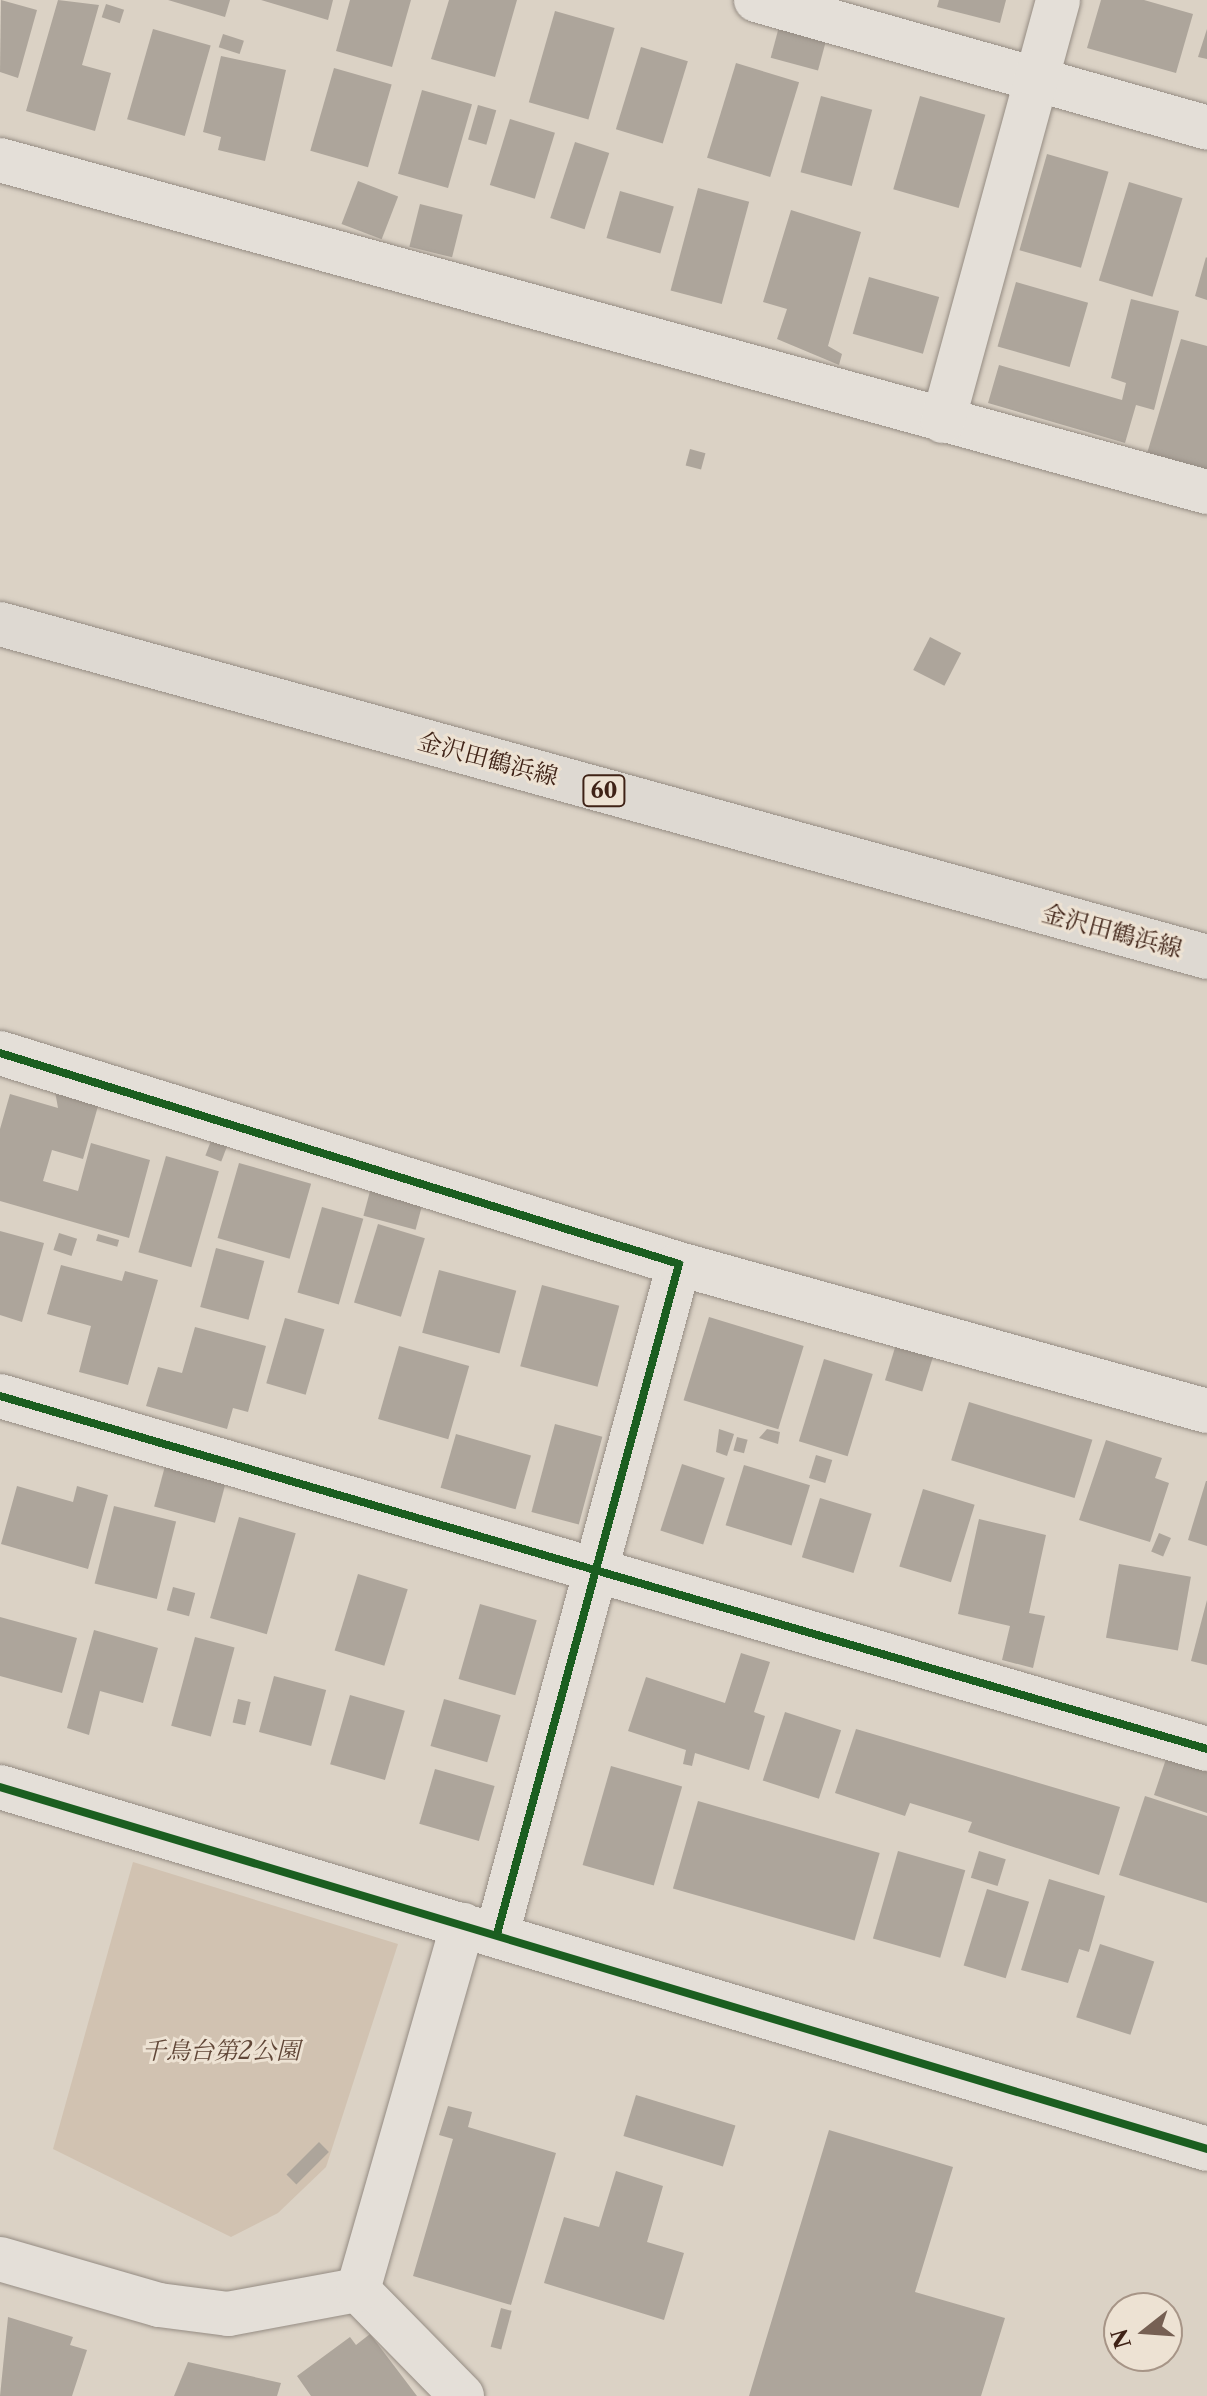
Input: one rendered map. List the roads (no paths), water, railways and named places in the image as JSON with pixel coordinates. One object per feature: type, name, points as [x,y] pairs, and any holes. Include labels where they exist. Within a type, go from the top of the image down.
[{"type":"main road","name":"金沢田鶴浜線","points":[[0,624],[1207,957]]},
{"type":"street","points":[[756,0],[1207,128]]},
{"type":"street","points":[[943,421],[1058,0]]},
{"type":"street","points":[[0,160],[1207,492]]},
{"type":"street","points":[[0,1053],[679,1264],[1207,1411]]},
{"type":"street","points":[[358,2290],[480,1930],[594,1570],[679,1264]]},
{"type":"street","points":[[0,1396],[1207,1749]]},
{"type":"street","points":[[0,1787],[1207,2149]]},
{"type":"street","points":[[0,2259],[159,2305],[228,2314],[358,2290]]},
{"type":"street","points":[[358,2290],[462,2396]]},
{"type":"park label","name":"千鳥台第2公園","points":[[221,2051]]}]
